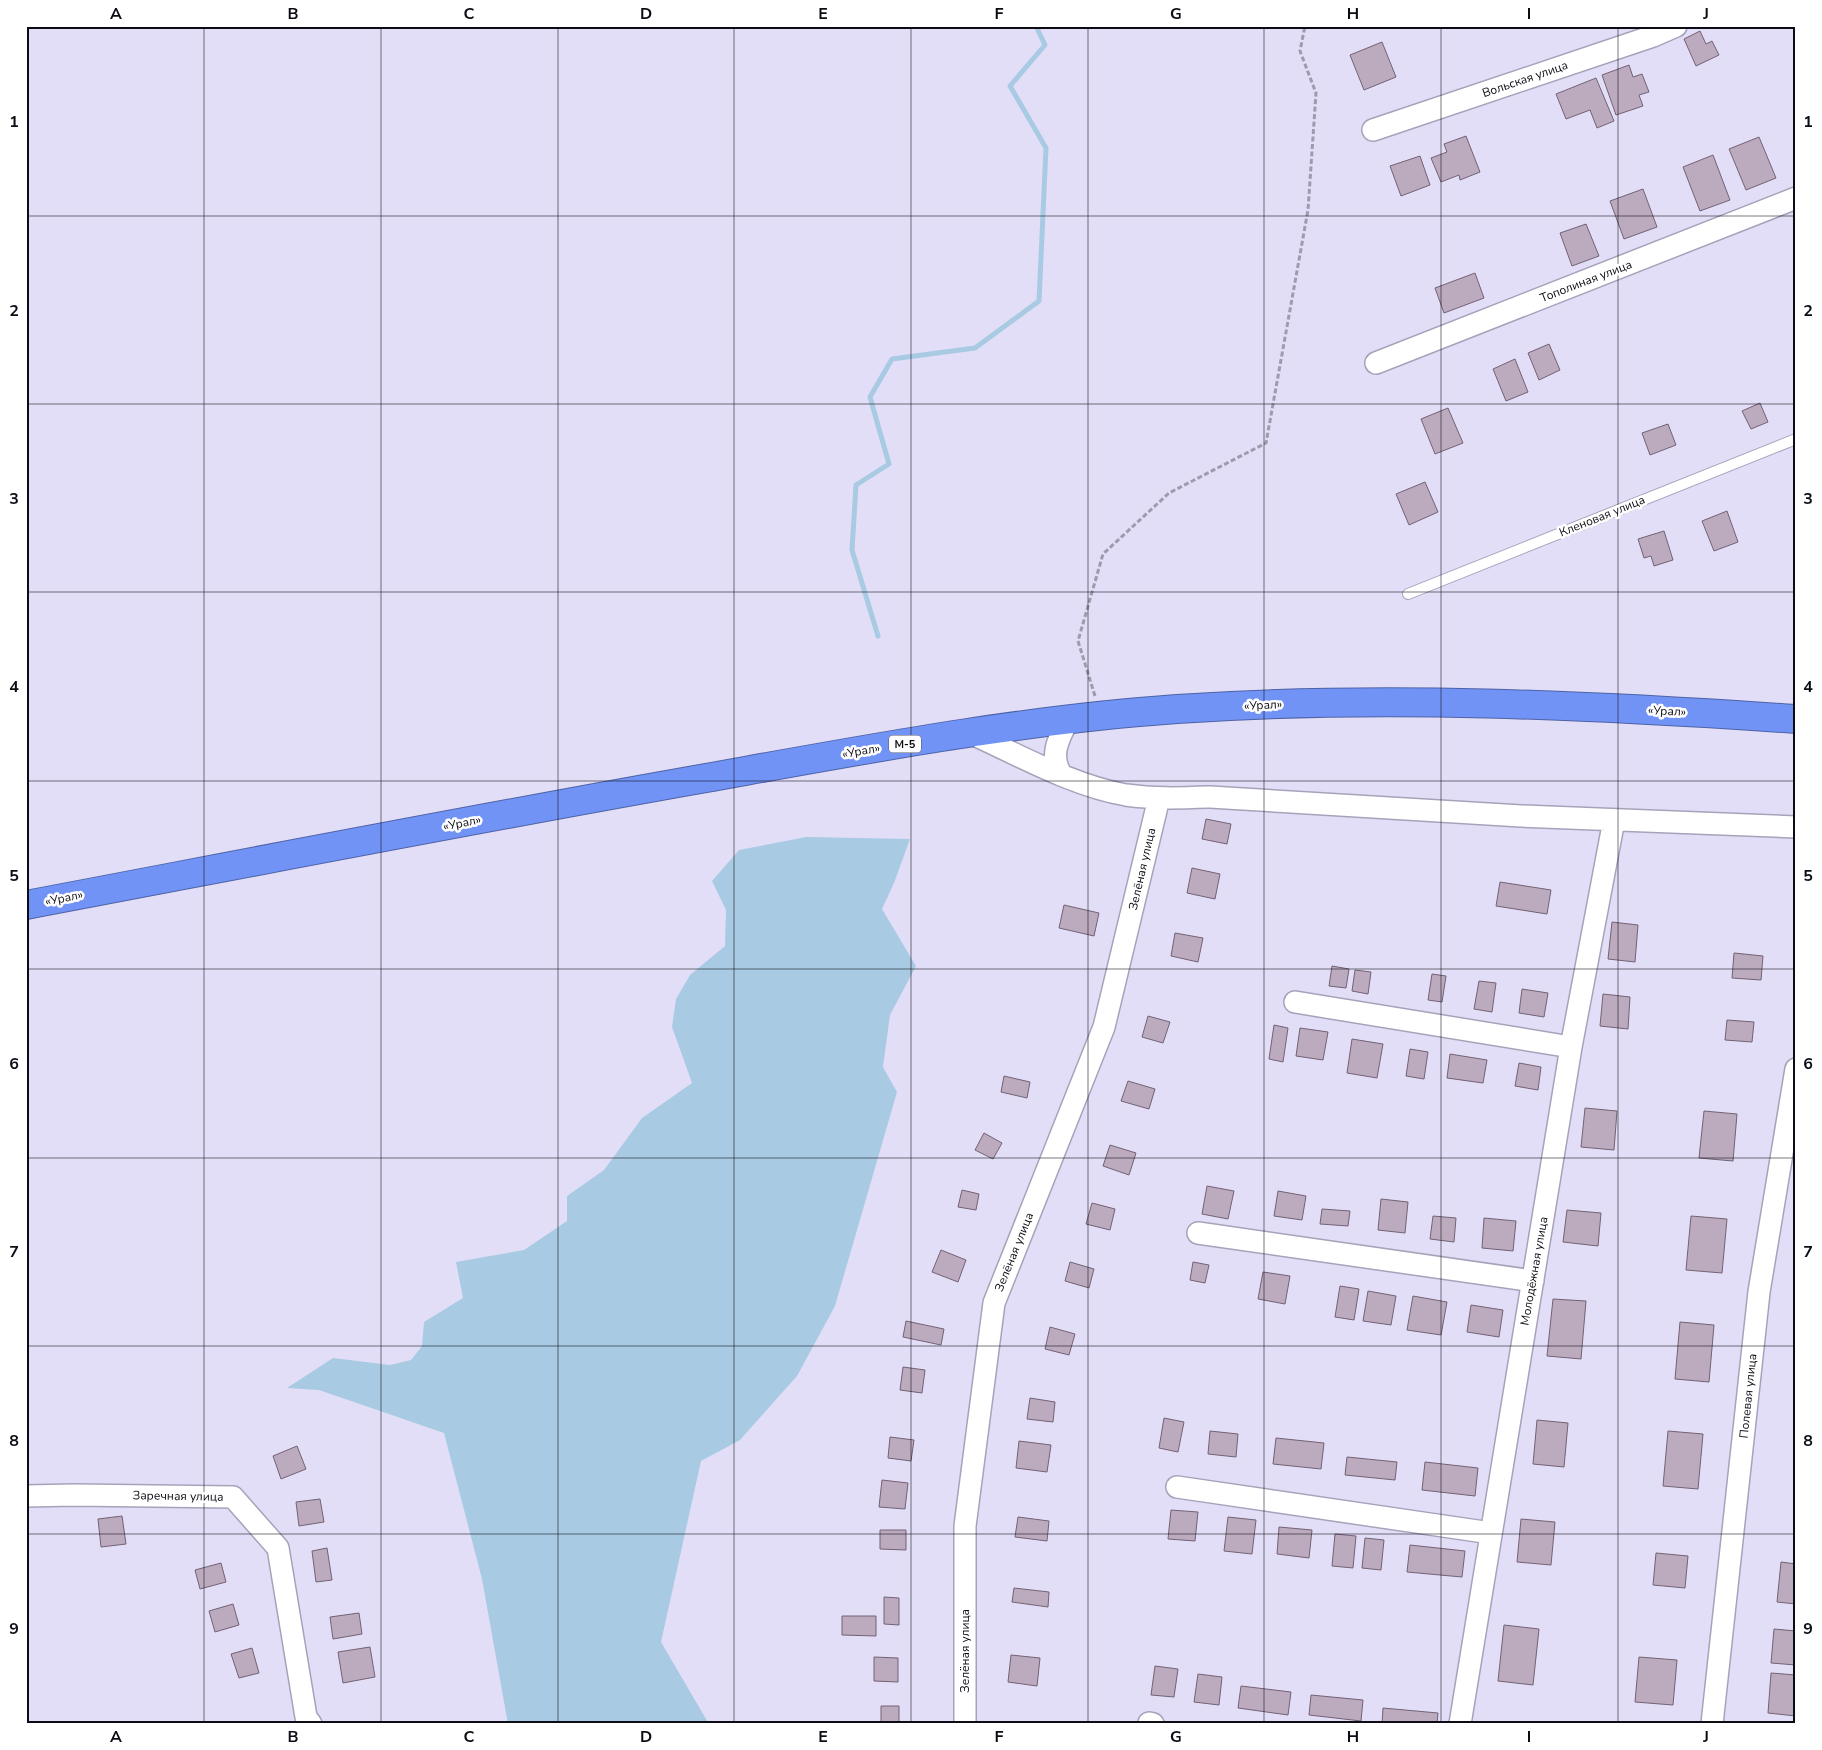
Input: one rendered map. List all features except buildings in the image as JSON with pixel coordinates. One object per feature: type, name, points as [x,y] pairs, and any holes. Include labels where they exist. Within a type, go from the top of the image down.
[{"type":"highway","name":"«Урал»","points":[[26,905],[557,804],[970,733],[1102,716],[1175,709],[1252,705],[1378,702],[1552,706],[1796,719]]},
{"type":"street","name":"Вольская улица","points":[[1373,130],[1653,36],[1676,26]]},
{"type":"street","name":"Тополиная улица","points":[[1376,363],[1796,198]]},
{"type":"street","points":[[1061,774],[1056,767],[1054,756],[1068,720]]},
{"type":"street","points":[[970,733],[1061,774],[1125,795],[1159,798],[1210,797],[1521,816],[1796,828]]},
{"type":"street","name":"Зелёная улица","points":[[965,1724],[965,1526],[994,1303],[1104,1027],[1159,798]]},
{"type":"street","name":"Молодёжная улица","points":[[1460,1724],[1572,1047],[1614,820]]},
{"type":"street","points":[[1295,1002],[1572,1047]]},
{"type":"street","name":"Полевая улица","points":[[1712,1724],[1759,1292],[1796,1069]]},
{"type":"street","points":[[1198,1233],[1533,1281]]},
{"type":"street","points":[[1177,1487],[1491,1533]]},
{"type":"street","name":"Заречная улица","points":[[26,1496],[233,1497],[278,1548],[306,1717],[311,1724]]},
{"type":"street","points":[[1149,1723],[1153,1724]]},
{"type":"lane","name":"Кленовая улица","points":[[1408,594],[1796,439]]},
{"type":"path","points":[[1102,716],[1078,641],[1103,554],[1169,494],[1266,443],[1308,210],[1316,93],[1300,50],[1305,26]]},
{"type":"water","points":[[806,837],[910,839],[882,909],[916,966],[890,1015],[883,1067],[897,1092],[835,1306],[797,1376],[740,1440],[701,1461],[661,1642],[709,1724],[508,1724],[482,1579],[444,1433],[319,1390],[287,1388],[333,1358],[390,1365],[411,1360],[422,1346],[424,1322],[463,1298],[456,1262],[524,1250],[567,1221],[567,1196],[604,1170],[642,1118],[692,1083],[672,1027],[676,999],[690,975],[725,946],[726,910],[712,881],[739,850]]},
{"type":"waterway","points":[[878,636],[852,550],[856,485],[889,464],[870,397],[892,359],[975,348],[1039,301],[1046,148],[1010,86],[1045,45],[1036,26]]}]
